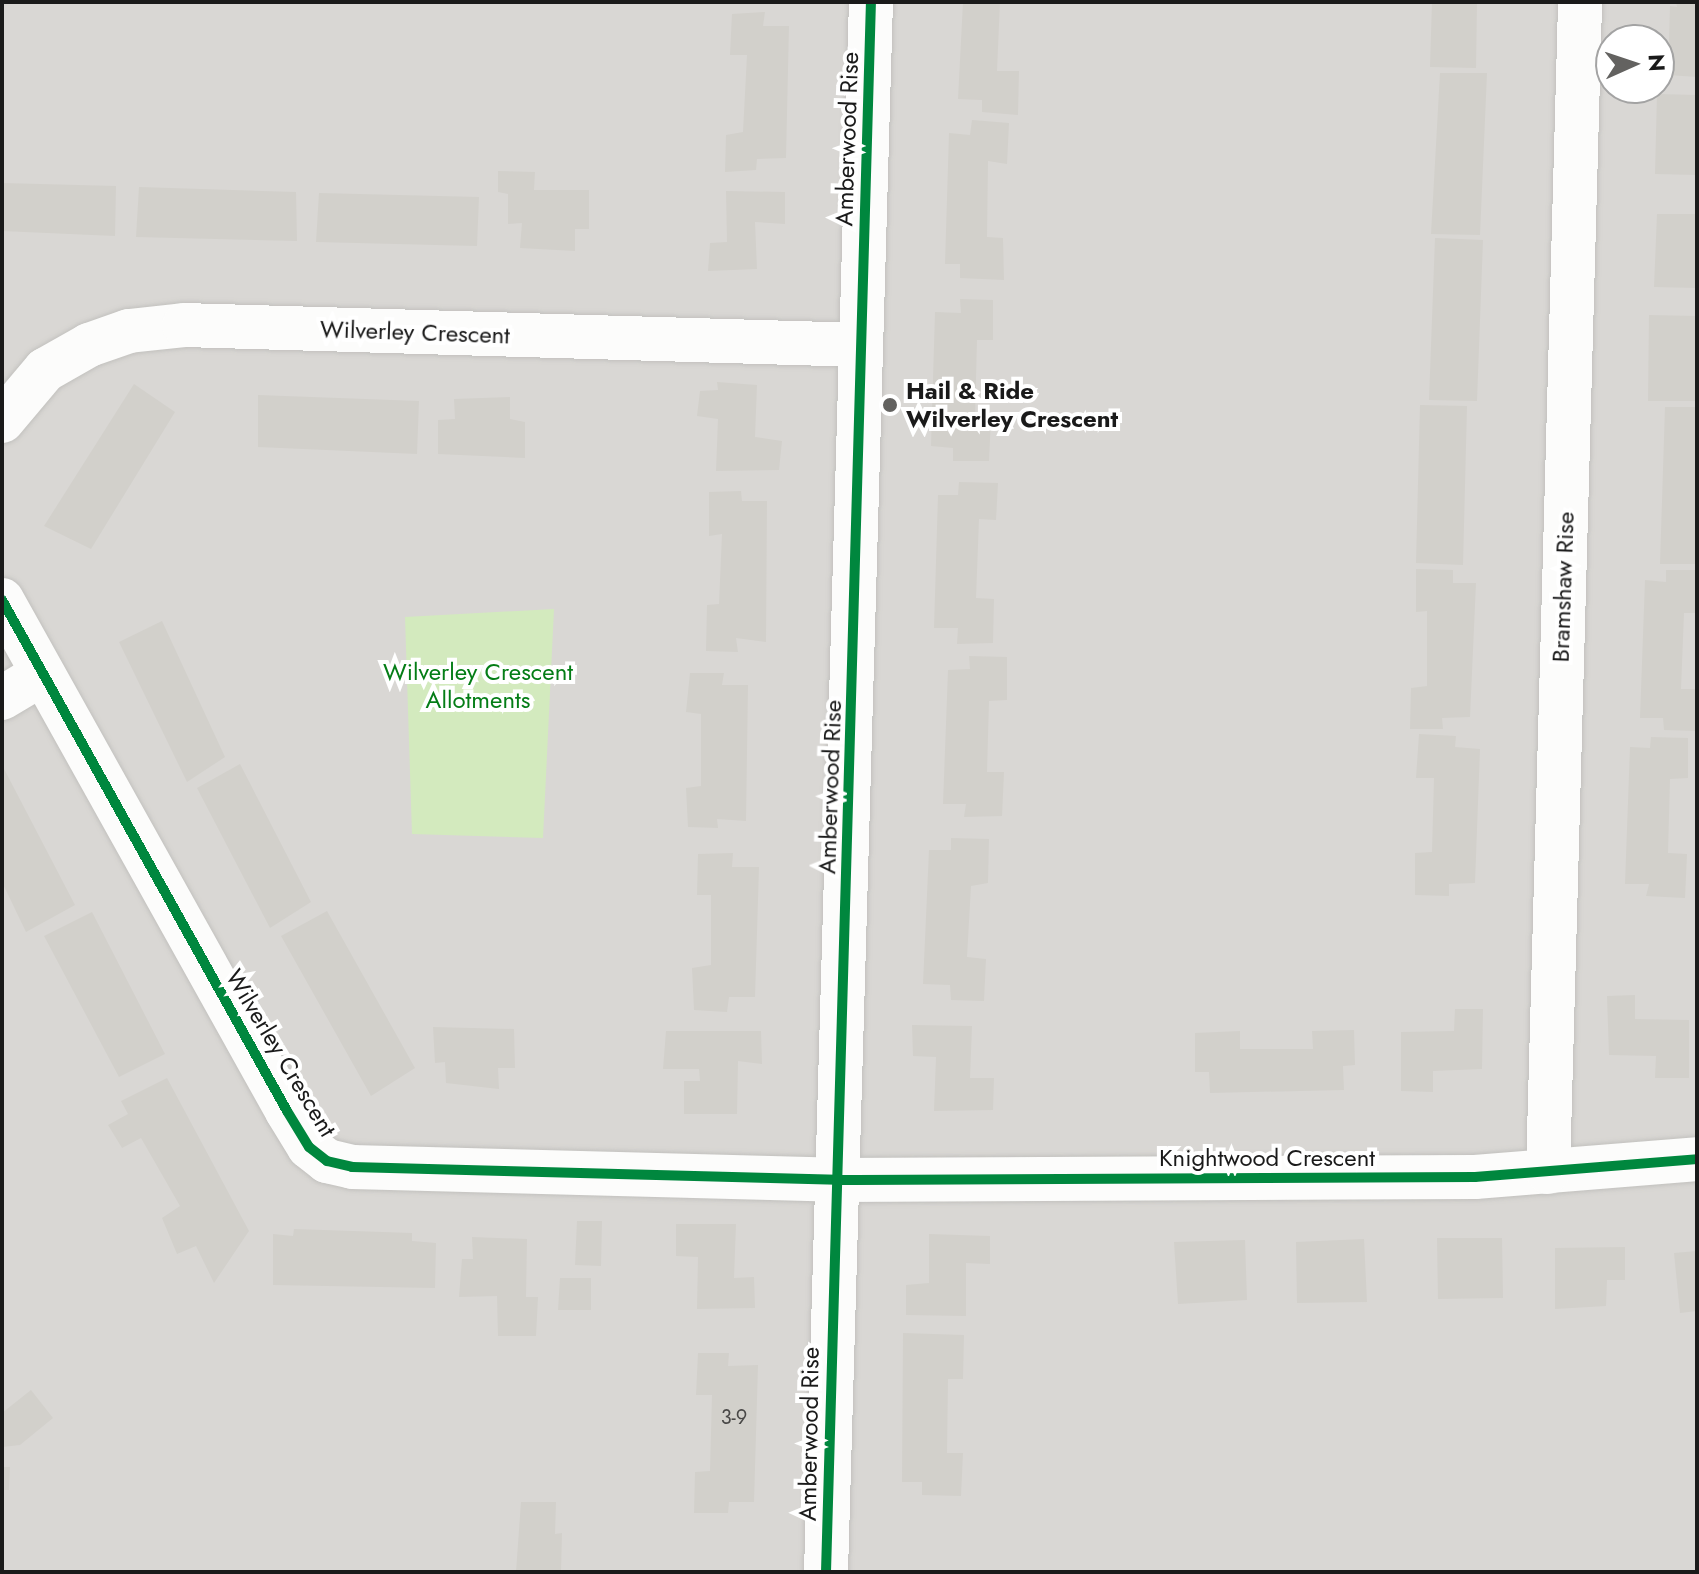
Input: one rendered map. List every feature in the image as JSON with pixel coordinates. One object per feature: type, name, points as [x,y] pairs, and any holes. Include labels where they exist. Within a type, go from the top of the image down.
[{"type":"street","name":"Amberwood Rise","points":[[826,1572],[871,2]]},
{"type":"street","name":"Bramshaw Rise","points":[[1548,1172],[1580,2]]},
{"type":"street","name":"Wilverley Crescent","points":[[2,421],[45,370],[89,345],[129,331],[184,325],[861,345]]},
{"type":"street","name":"Wilverley Crescent","points":[[2,600],[287,1111],[309,1147],[327,1161],[352,1167],[837,1180]]},
{"type":"street","points":[[2,698],[42,674]]},
{"type":"street","name":"Knightwood Crescent","points":[[837,1180],[1475,1177],[1697,1159]]},
{"type":"shaded area","points":[[2,2],[1697,2],[1697,1572],[2,1572]]},
{"type":"green space","name":"Wilverley Crescent Allotments","points":[[554,609],[543,838],[412,834],[405,617]]},
{"type":"building","points":[[963,2],[1000,2],[997,71],[1019,71],[1018,115],[982,112],[982,100],[958,99]]},
{"type":"building","points":[[1432,2],[1477,2],[1476,68],[1430,67]]},
{"type":"building","points":[[1676,2],[1693,2],[1697,7],[1697,77],[1675,75],[1675,24],[1669,24],[1670,6],[1677,7]]},
{"type":"building","points":[[765,12],[763,26],[789,26],[786,158],[757,159],[756,170],[725,172],[726,135],[743,132],[747,55],[730,55],[732,14]]},
{"type":"building","points":[[1440,73],[1487,73],[1480,235],[1431,234]]},
{"type":"building","points":[[1675,94],[1697,95],[1697,175],[1655,174],[1657,104],[1675,104]]},
{"type":"building","points":[[972,120],[1009,123],[1007,164],[988,161],[987,237],[1003,238],[1004,280],[960,278],[960,264],[945,264],[949,133],[970,135]]},
{"type":"building","points":[[498,171],[535,172],[534,190],[589,190],[589,229],[575,229],[575,251],[520,248],[522,223],[508,224],[508,194],[498,192]]},
{"type":"building","points":[[2,183],[116,186],[115,236],[2,231]]},
{"type":"building","points":[[139,187],[296,192],[297,241],[136,237]]},
{"type":"building","points":[[726,191],[785,192],[785,224],[755,222],[757,269],[708,271],[710,243],[727,242]]},
{"type":"building","points":[[319,193],[479,197],[477,246],[316,242]]},
{"type":"building","points":[[1657,214],[1697,214],[1697,288],[1654,287]]},
{"type":"building","points":[[1435,238],[1483,240],[1477,401],[1429,400]]},
{"type":"building","points":[[960,299],[993,300],[993,340],[977,340],[975,417],[991,418],[989,461],[953,461],[953,448],[931,446],[935,312],[961,313]]},
{"type":"building","points":[[1649,315],[1697,316],[1697,401],[1648,401]]},
{"type":"building","points":[[717,382],[757,385],[755,437],[782,441],[779,470],[716,471],[718,419],[697,416],[700,391],[718,390]]},
{"type":"building","points":[[134,384],[175,412],[91,549],[44,526]]},
{"type":"building","points":[[258,395],[419,401],[417,454],[258,447]]},
{"type":"building","points":[[510,397],[510,419],[525,422],[525,458],[438,454],[438,420],[455,419],[454,399]]},
{"type":"building","points":[[1420,405],[1467,406],[1463,565],[1416,563]]},
{"type":"building","points":[[1665,407],[1697,407],[1697,564],[1660,564]]},
{"type":"building","points":[[959,482],[998,483],[996,520],[979,519],[976,598],[994,599],[993,643],[957,644],[958,628],[934,628],[938,495],[958,495]]},
{"type":"building","points":[[741,491],[742,501],[767,501],[766,642],[736,638],[738,652],[706,651],[707,605],[719,604],[722,534],[709,536],[709,492]]},
{"type":"building","points":[[1416,569],[1453,570],[1453,583],[1476,583],[1470,717],[1442,718],[1443,729],[1410,729],[1411,688],[1427,686],[1427,611],[1416,612]]},
{"type":"building","points":[[1666,570],[1697,570],[1697,613],[1684,613],[1681,689],[1697,689],[1697,731],[1664,730],[1663,718],[1640,718],[1645,580],[1666,582]]},
{"type":"building","points":[[162,621],[225,757],[187,782],[119,642]]},
{"type":"building","points":[[969,656],[1007,657],[1007,700],[989,701],[987,772],[1004,772],[1002,816],[964,817],[966,804],[943,804],[948,670],[970,669]]},
{"type":"building","points":[[690,673],[724,673],[722,685],[748,685],[746,821],[717,819],[718,828],[688,827],[686,788],[701,786],[701,714],[686,712]]},
{"type":"building","points":[[1419,734],[1456,736],[1455,747],[1480,749],[1475,883],[1449,884],[1449,896],[1415,895],[1415,853],[1432,852],[1434,778],[1416,778]]},
{"type":"building","points":[[1651,737],[1688,738],[1688,778],[1670,779],[1668,853],[1687,854],[1685,898],[1646,896],[1649,884],[1625,884],[1630,747],[1650,748]]},
{"type":"building","points":[[240,764],[311,902],[270,928],[197,788]]},
{"type":"building","points":[[2,765],[75,905],[26,932],[2,882]]},
{"type":"building","points":[[951,838],[989,839],[988,883],[971,886],[967,957],[986,959],[984,1001],[951,1000],[950,985],[923,984],[929,850],[951,850]]},
{"type":"building","points":[[733,853],[732,867],[759,867],[755,997],[729,997],[727,1012],[694,1010],[692,968],[711,965],[711,895],[697,895],[698,854]]},
{"type":"building","points":[[327,911],[415,1068],[371,1096],[281,936]]},
{"type":"building","points":[[92,912],[165,1054],[119,1077],[44,936]]},
{"type":"building","points":[[1635,995],[1635,1019],[1689,1020],[1689,1078],[1655,1078],[1656,1056],[1609,1055],[1607,996]]},
{"type":"building","points":[[1455,1009],[1483,1009],[1482,1069],[1433,1071],[1433,1092],[1401,1091],[1401,1032],[1454,1031]]},
{"type":"building","points":[[912,1025],[972,1026],[970,1078],[994,1078],[993,1110],[934,1111],[936,1057],[913,1056]]},
{"type":"building","points":[[433,1027],[514,1029],[515,1068],[498,1068],[499,1089],[446,1083],[445,1062],[435,1063]]},
{"type":"building","points":[[1354,1030],[1355,1065],[1343,1066],[1344,1090],[1210,1093],[1209,1072],[1195,1072],[1195,1033],[1240,1031],[1240,1049],[1313,1049],[1312,1031]]},
{"type":"building","points":[[666,1031],[761,1031],[762,1064],[738,1061],[737,1114],[684,1114],[684,1081],[700,1081],[699,1069],[663,1069]]},
{"type":"building","points":[[167,1078],[249,1231],[214,1283],[196,1246],[177,1254],[162,1218],[180,1206],[141,1138],[122,1148],[108,1125],[128,1114],[121,1101]]},
{"type":"building","points":[[577,1221],[602,1221],[601,1266],[575,1265]]},
{"type":"building","points":[[676,1224],[736,1224],[734,1278],[754,1277],[755,1308],[697,1309],[698,1257],[676,1256]]},
{"type":"building","points":[[294,1229],[412,1233],[412,1241],[436,1243],[435,1288],[273,1285],[273,1234],[293,1236]]},
{"type":"building","points":[[929,1234],[990,1236],[990,1264],[966,1263],[966,1316],[906,1315],[906,1285],[929,1283]]},
{"type":"building","points":[[472,1237],[527,1239],[526,1297],[538,1297],[536,1336],[498,1336],[497,1296],[459,1297],[462,1259],[473,1259]]},
{"type":"building","points":[[1437,1238],[1502,1238],[1503,1298],[1438,1299]]},
{"type":"building","points":[[1364,1239],[1367,1302],[1297,1303],[1296,1242]]},
{"type":"building","points":[[1245,1240],[1247,1300],[1178,1304],[1174,1242]]},
{"type":"building","points":[[1625,1247],[1625,1280],[1607,1280],[1606,1306],[1555,1309],[1555,1248]]},
{"type":"building","points":[[1697,1251],[1697,1311],[1680,1313],[1674,1253]]},
{"type":"building","points":[[560,1278],[591,1278],[591,1310],[558,1310]]},
{"type":"building","points":[[903,1333],[964,1335],[963,1379],[948,1379],[947,1453],[963,1453],[961,1496],[922,1495],[922,1482],[902,1482]]},
{"type":"building","points":[[698,1353],[729,1353],[728,1366],[758,1365],[754,1502],[729,1502],[728,1513],[694,1513],[695,1472],[710,1471],[712,1395],[696,1395]]},
{"type":"building","points":[[31,1390],[53,1418],[20,1445],[2,1447],[2,1413]]},
{"type":"building","points":[[2,1467],[10,1467],[9,1490],[2,1490]]},
{"type":"building","points":[[521,1502],[556,1502],[555,1534],[562,1533],[561,1572],[516,1572]]},
{"type":"cycle path","points":[[826,1572],[871,2]]},
{"type":"cycle path","points":[[2,600],[287,1111],[309,1147],[327,1161],[352,1167],[837,1180],[1475,1177],[1697,1159]]},
{"type":"place","name":"Hail & Ride Wilverley Crescent","points":[[890,405]]}]
